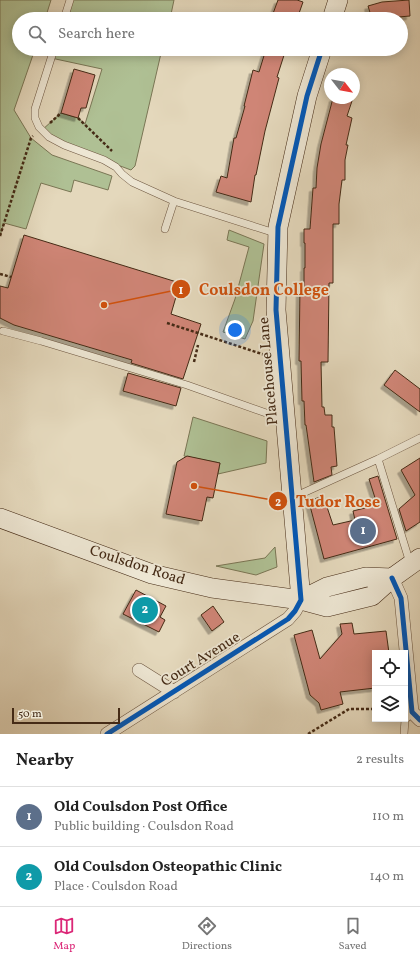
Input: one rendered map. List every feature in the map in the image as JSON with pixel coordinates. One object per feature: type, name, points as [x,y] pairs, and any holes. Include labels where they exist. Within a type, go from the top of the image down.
[{"type":"street","points":[[334,12],[338,0]]},
{"type":"street","name":"Placehouse Lane","points":[[301,600],[276,310],[278,227],[307,96],[320,56]]},
{"type":"street","name":"Coulsdon Road","points":[[0,518],[152,574],[212,588],[301,600],[327,607],[372,596],[392,578],[415,562]]},
{"type":"street","points":[[392,578],[401,598],[416,716]]},
{"type":"street","name":"Court Avenue","points":[[107,734],[288,619],[295,611],[301,600]]},
{"type":"street","name":"Court Avenue","points":[[139,670],[174,692]]},
{"type":"lane","points":[[66,12],[70,0]]},
{"type":"lane","points":[[52,56],[35,109],[35,118],[39,127],[49,137],[64,146],[104,160],[116,167],[132,182],[174,201],[278,234]]},
{"type":"lane","points":[[165,229],[174,201]]},
{"type":"lane","points":[[3,330],[187,385],[286,420]]},
{"type":"lane","points":[[292,498],[420,438]]},
{"type":"lane","points":[[378,459],[415,562]]},
{"type":"lane","points":[[404,734],[405,720],[416,716]]},
{"type":"path","points":[[0,236],[31,138],[61,113]]},
{"type":"path","points":[[0,274],[11,277]]},
{"type":"path","points":[[167,323],[280,360]]},
{"type":"path","points":[[187,385],[196,363],[198,346]]},
{"type":"path","points":[[308,734],[349,709],[372,709]]},
{"type":"green space","points":[[0,0],[51,0],[47,12],[12,12],[12,56],[33,56],[14,110],[31,138],[52,155],[112,176],[108,190],[74,180],[71,192],[41,183],[26,229],[4,223],[0,236]]},
{"type":"green space","points":[[70,0],[174,0],[171,12],[66,12]]},
{"type":"green space","points":[[52,56],[160,56],[135,166],[131,170],[64,145],[42,130],[61,113],[78,118],[85,124],[102,69],[51,58]]},
{"type":"green space","points":[[229,230],[264,244],[253,321],[245,339],[223,332],[235,299],[249,247],[227,240]]},
{"type":"green space","points":[[193,417],[267,441],[266,463],[218,474],[220,463],[184,456]]},
{"type":"green space","points":[[275,547],[277,567],[256,575],[216,566],[265,558]]},
{"type":"building","points":[[278,0],[297,0],[303,2],[299,12],[274,12]]},
{"type":"building","points":[[409,0],[410,16],[408,16],[408,12],[370,12],[368,6],[382,2]]},
{"type":"building","points":[[264,56],[284,56],[277,77],[279,78],[255,175],[251,202],[216,192],[221,176],[227,178],[234,138],[236,138],[245,106],[253,70],[259,72]]},
{"type":"building","points":[[74,69],[95,75],[86,108],[81,108],[78,118],[61,113]]},
{"type":"building","points":[[331,104],[351,104],[347,116],[352,118],[346,145],[348,145],[345,160],[345,180],[342,180],[339,204],[339,224],[333,224],[333,283],[329,283],[328,362],[321,362],[322,407],[324,407],[325,415],[332,415],[337,466],[331,467],[332,475],[314,482],[305,425],[304,401],[302,401],[301,361],[299,361],[300,287],[304,287],[304,229],[310,229],[313,188],[316,188],[317,168],[321,144]]},
{"type":"building","points":[[24,235],[180,283],[171,314],[201,324],[183,379],[131,363],[132,360],[14,325],[0,318],[0,286],[8,288]]},
{"type":"building","points":[[395,370],[420,389],[420,412],[384,385]]},
{"type":"building","points":[[128,373],[181,388],[176,406],[123,391]]},
{"type":"building","points":[[187,456],[220,463],[213,498],[207,497],[202,521],[166,514],[177,462]]},
{"type":"building","points":[[420,458],[420,522],[406,531],[399,509],[415,495],[401,470]]},
{"type":"building","points":[[378,476],[397,539],[324,559],[309,502],[323,495],[333,525],[355,520],[353,511],[365,508],[365,503],[376,501],[369,479]]},
{"type":"building","points":[[136,590],[166,606],[160,617],[165,620],[159,632],[123,614]]},
{"type":"building","points":[[213,606],[224,622],[212,631],[201,615]]},
{"type":"building","points":[[352,623],[354,634],[386,631],[389,650],[372,650],[372,688],[340,692],[343,704],[321,710],[319,703],[310,695],[294,635],[312,630],[320,659],[342,634],[340,624]]},
{"type":"cycle path","points":[[107,734],[288,619],[295,611],[301,600],[276,310],[278,227],[307,96],[320,56]]},
{"type":"cycle path","points":[[392,578],[401,598],[412,712],[420,720]]},
{"type":"place","name":"Coulsdon College","points":[[104,305]]},
{"type":"place","name":"Tudor Rose","points":[[194,486]]},
{"type":"place","name":"Old Coulsdon Post Office","points":[[363,531]]},
{"type":"place","name":"Old Coulsdon Osteopathic Clinic","points":[[145,610]]}]
